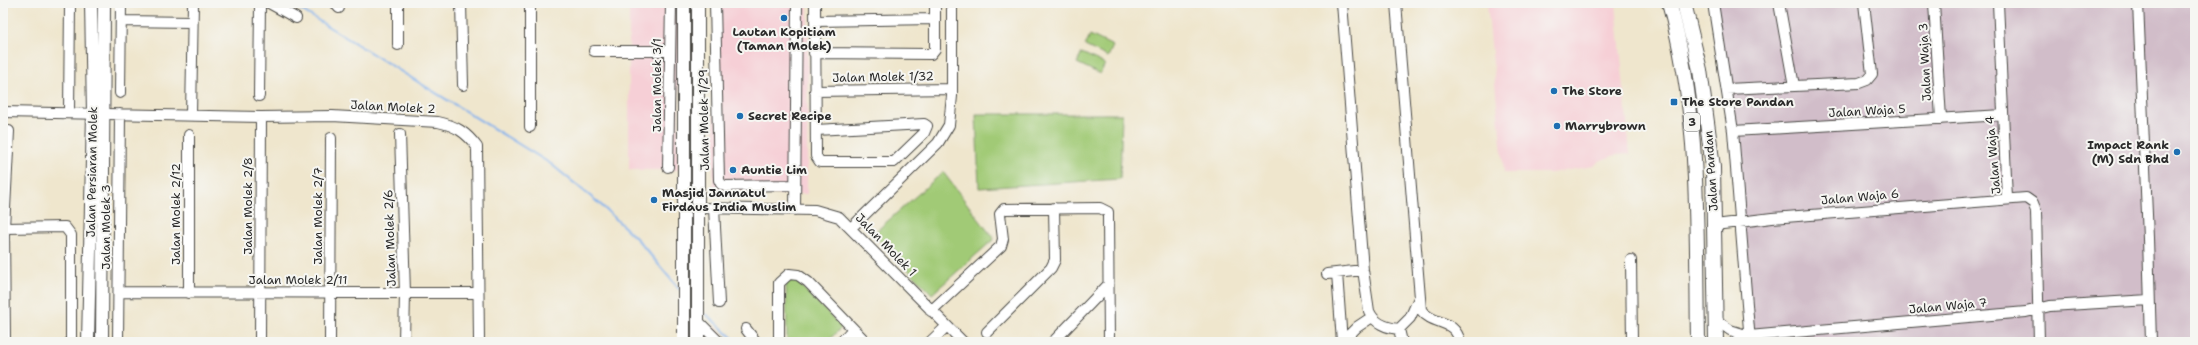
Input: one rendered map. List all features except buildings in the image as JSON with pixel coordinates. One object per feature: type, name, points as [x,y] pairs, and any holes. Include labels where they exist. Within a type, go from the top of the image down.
[{"type":"highway","name":"Jalan Pandan","points":[[1669,3],[1688,88],[1696,158],[1698,342]]},
{"type":"highway","name":"Jalan Pandan","points":[[1684,3],[1700,70],[1713,167],[1716,342]]},
{"type":"main road","name":"Jalan Persiaran Molek","points":[[91,3],[99,114],[102,342]]},
{"type":"main road","name":"Jalan Persiaran Molek","points":[[88,342],[104,3]]},
{"type":"main road","points":[[684,3],[684,342]]},
{"type":"main road","points":[[698,3],[698,342]]},
{"type":"street","points":[[70,3],[70,112]]},
{"type":"street","points":[[120,93],[121,3]]},
{"type":"street","points":[[191,115],[193,3]]},
{"type":"street","points":[[259,96],[260,3]]},
{"type":"street","points":[[269,3],[296,18]]},
{"type":"street","points":[[398,3],[398,45]]},
{"type":"street","points":[[461,3],[463,86]]},
{"type":"street","points":[[530,3],[530,127]]},
{"type":"street","name":"Jalan Molek 3/1","points":[[668,167],[671,3]]},
{"type":"street","name":"Jalan Molek 1/29","points":[[715,3],[719,180],[721,184],[725,186],[795,185]]},
{"type":"street","points":[[795,210],[797,3]]},
{"type":"street","points":[[815,3],[814,53],[816,156],[820,162],[891,163],[897,160],[924,133],[927,126],[924,124],[816,130]]},
{"type":"street","points":[[814,53],[931,54],[934,49],[935,3]]},
{"type":"street","points":[[851,228],[938,143],[945,133],[950,117],[952,89],[952,3]]},
{"type":"street","points":[[1342,3],[1363,270],[1372,317],[1386,326],[1399,329]]},
{"type":"street","points":[[1396,3],[1421,310],[1426,316],[1448,324],[1458,333],[1460,342]]},
{"type":"street","points":[[1713,3],[1733,131],[1749,339]]},
{"type":"street","points":[[1773,3],[1780,3],[1794,86]]},
{"type":"street","points":[[1727,89],[1859,83],[1868,80],[1872,74],[1864,3]]},
{"type":"street","name":"Jalan Waja 3","points":[[1934,3],[1941,120]]},
{"type":"street","name":"Jalan Waja 4","points":[[1998,3],[2007,198],[2026,198],[2033,202],[2036,211],[2040,342]]},
{"type":"street","points":[[2138,3],[2151,342]]},
{"type":"street","points":[[815,21],[935,18]]},
{"type":"street","points":[[121,21],[192,22]]},
{"type":"street","points":[[594,51],[670,52]]},
{"type":"street","name":"Jalan Molek 1/32","points":[[815,91],[952,89]]},
{"type":"street","name":"Jalan Molek 2","points":[[3,112],[70,112],[99,114],[261,117],[332,116],[438,122],[454,126],[468,135],[478,147],[479,342]]},
{"type":"street","name":"Jalan Molek 3","points":[[118,342],[120,114]]},
{"type":"street","name":"Jalan Waja 5","points":[[1733,131],[1941,120],[2003,115]]},
{"type":"street","name":"Jalan Molek 2/8","points":[[260,342],[261,117]]},
{"type":"street","points":[[5,342],[4,228],[9,131]]},
{"type":"street","name":"Jalan Molek 2/6","points":[[400,134],[405,293],[404,342]]},
{"type":"street","name":"Jalan Molek 2/12","points":[[189,135],[189,292]]},
{"type":"street","name":"Jalan Molek 2/7","points":[[330,342],[331,138]]},
{"type":"street","name":"Jalan Waja 6","points":[[1715,225],[2007,198]]},
{"type":"street","name":"Jalan Molek 1","points":[[698,208],[827,212],[839,217],[963,342]]},
{"type":"street","points":[[714,208],[719,303]]},
{"type":"street","points":[[987,332],[1051,268],[1055,260],[1054,208]]},
{"type":"street","points":[[931,310],[1001,246],[1003,239],[1000,214],[1004,209],[1100,208],[1108,212],[1109,342]]},
{"type":"street","points":[[4,228],[65,227],[71,235],[72,342]]},
{"type":"street","points":[[1632,260],[1632,342]]},
{"type":"street","points":[[1342,342],[1332,274],[1363,270]]},
{"type":"street","points":[[779,342],[779,283],[788,274],[798,275],[808,282],[866,342]]},
{"type":"street","points":[[1053,342],[1108,285]]},
{"type":"street","name":"Jalan Molek 2/11","points":[[119,292],[478,293]]},
{"type":"street","points":[[1399,329],[1410,318],[1419,298]]},
{"type":"street","name":"Jalan Waja 7","points":[[1734,342],[1749,339],[2018,312],[2039,308],[2149,300]]},
{"type":"street","points":[[1342,342],[1357,327],[1372,317]]},
{"type":"street","name":"Jalan Waja 7","points":[[1715,319],[1730,330],[1749,339]]},
{"type":"street","points":[[698,321],[717,341]]},
{"type":"street","points":[[930,342],[947,326]]},
{"type":"street","points":[[746,329],[756,342]]},
{"type":"street","points":[[841,342],[853,329]]},
{"type":"street","points":[[1399,329],[1402,342]]},
{"type":"shaded area","points":[[629,3],[679,3],[678,170],[629,170]]},
{"type":"shaded area","points":[[714,3],[808,3],[807,194],[713,195]]},
{"type":"shaded area","name":"The Store","points":[[1487,3],[1616,3],[1630,154],[1615,155],[1599,161],[1594,166],[1551,173],[1504,173]]},
{"type":"shaded area","points":[[1709,3],[2195,3],[2195,342],[1751,342],[1727,105]]},
{"type":"shaded area","points":[[710,323],[729,342],[710,342]]},
{"type":"green space","points":[[1090,35],[1113,46],[1108,57],[1085,46]]},
{"type":"green space","points":[[1082,53],[1105,64],[1100,74],[1077,63]]},
{"type":"green space","points":[[976,114],[1122,114],[1120,179],[979,188]]},
{"type":"green space","points":[[943,172],[994,239],[932,294],[873,234]]},
{"type":"green space","points":[[790,279],[794,279],[842,327],[827,342],[787,342],[786,282]]},
{"type":"waterway","points":[[290,3],[551,164],[601,205],[638,240],[679,289]]},
{"type":"waterway","points":[[706,314],[737,342]]},
{"type":"place","name":"Lautan Kopitiam (Taman Molek)","points":[[784,18]]},
{"type":"place","name":"The Store","points":[[1554,91]]},
{"type":"place","name":"The Store Pandan","points":[[1674,102]]},
{"type":"place","name":"Secret Recipe","points":[[740,116]]},
{"type":"place","name":"Marrybrown","points":[[1557,126]]},
{"type":"place","name":"Impact Rank (M) Sdn Bhd","points":[[2177,152]]},
{"type":"place","name":"Auntie Lim","points":[[733,170]]},
{"type":"place","name":"Masjid Jannatul Firdaus India Muslim","points":[[654,200]]}]
